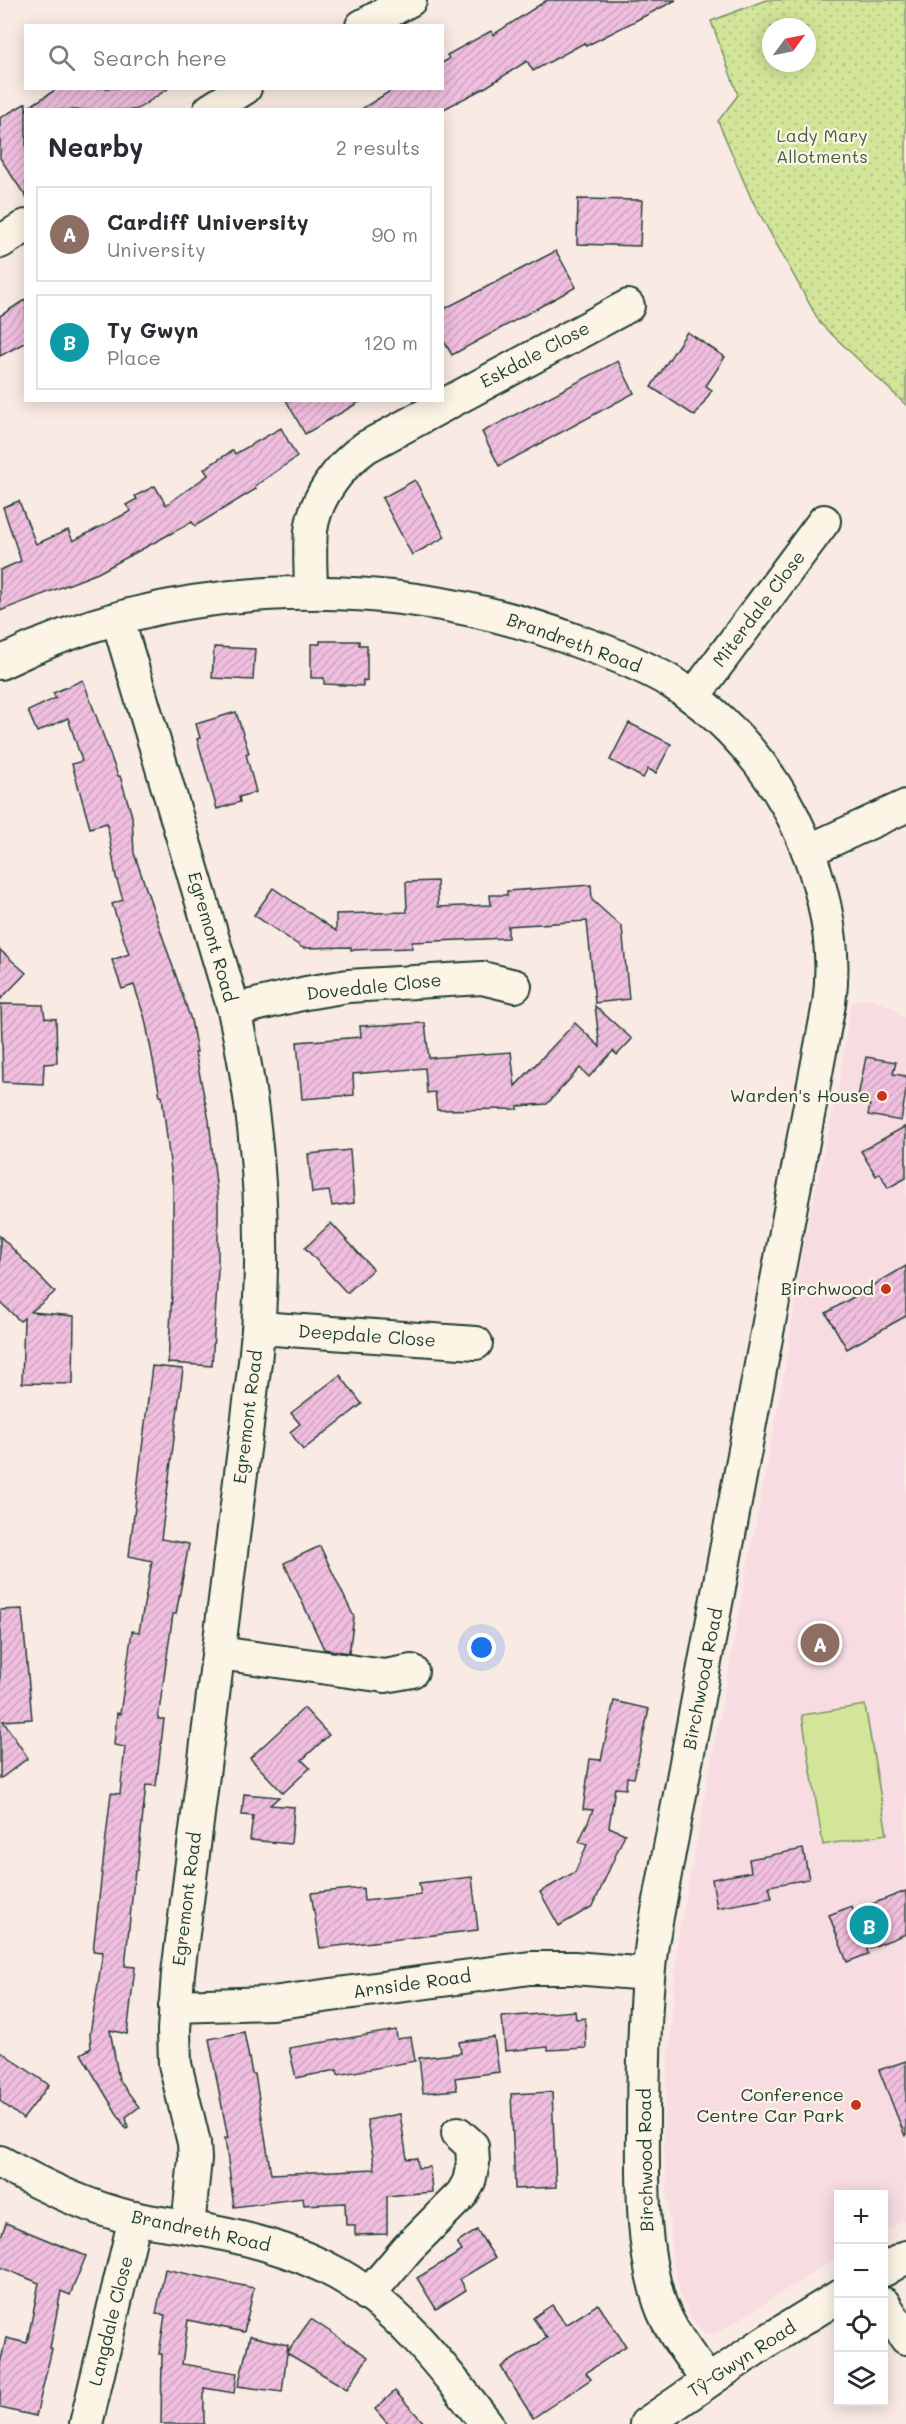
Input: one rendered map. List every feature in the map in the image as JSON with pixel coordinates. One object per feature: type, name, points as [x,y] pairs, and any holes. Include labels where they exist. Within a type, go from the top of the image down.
[{"type":"street","points":[[366,24],[411,0]]},
{"type":"street","points":[[213,108],[242,90]]},
{"type":"street","points":[[0,242],[24,227]]},
{"type":"street","name":"Eskdale Close","points":[[311,593],[311,532],[315,515],[332,481],[352,456],[385,436],[628,306]]},
{"type":"street","name":"Miterdale Close","points":[[693,698],[824,521]]},
{"type":"street","name":"Brandreth Road","points":[[0,663],[60,638],[118,620],[200,602],[311,593],[368,594],[419,599],[481,611],[540,627],[645,668],[693,698],[733,732],[750,751],[783,799],[808,851],[827,919],[832,969]]},
{"type":"street","name":"Egremont Road","points":[[118,620],[234,1010],[247,1069],[256,1140],[262,1252],[259,1328],[176,2006],[175,2064],[194,2143],[195,2158],[188,2227]]},
{"type":"street","points":[[808,851],[906,806]]},
{"type":"street","name":"Birchwood Road","points":[[708,2381],[669,2323],[660,2303],[649,2252],[643,2145],[644,2026],[648,1974],[809,1116],[829,1004],[832,969]]},
{"type":"street","name":"Dovedale Close","points":[[234,1010],[306,993],[348,986],[482,978],[515,986]]},
{"type":"street","name":"Deepdale Close","points":[[259,1328],[476,1343]]},
{"type":"street","points":[[219,1653],[385,1676],[412,1671]]},
{"type":"street","name":"Arnside Road","points":[[176,2006],[272,2003],[530,1968],[574,1968],[648,1974]]},
{"type":"street","points":[[368,2295],[408,2248],[454,2204],[469,2182],[473,2163],[472,2146],[458,2133]]},
{"type":"street","name":"Brandreth Road","points":[[0,2162],[58,2192],[87,2204],[135,2218],[248,2239],[297,2255],[341,2276],[389,2312],[428,2351],[487,2424]]},
{"type":"street","name":"Langdale Close","points":[[86,2424],[135,2218]]},
{"type":"street","points":[[888,2268],[906,2257]]},
{"type":"street","name":"Tŷ-Gwyn Road","points":[[646,2424],[836,2298]]},
{"type":"street","points":[[888,2310],[906,2338]]},
{"type":"shaded area","points":[[860,999],[874,999],[894,1008],[906,1020],[906,2219],[888,2230],[888,2190],[834,2190],[834,2260],[721,2331],[712,2334],[704,2333],[690,2317],[680,2295],[672,2255],[663,2131],[678,1938],[786,1363],[802,1251],[839,1084],[851,1003]]},
{"type":"green space","name":"Lady Mary Allotments","points":[[766,0],[906,0],[906,405],[820,323],[751,198],[718,121],[738,95],[711,21]]},
{"type":"green space","points":[[865,1705],[887,1834],[823,1845],[802,1715]]},
{"type":"building","points":[[547,0],[676,0],[586,46],[584,43],[533,71],[527,61],[486,87],[444,109],[363,108],[392,90],[444,90],[444,62],[449,59],[447,55],[491,31],[493,35]]},
{"type":"building","points":[[55,90],[166,90],[139,108],[28,108]]},
{"type":"building","points":[[26,103],[26,108],[24,108],[24,194],[0,158],[0,118]]},
{"type":"building","points":[[578,199],[642,200],[640,246],[577,244]]},
{"type":"building","points":[[556,251],[576,287],[452,355],[444,341],[444,309]]},
{"type":"building","points":[[24,300],[24,343],[0,356],[0,316]]},
{"type":"building","points":[[687,332],[725,357],[706,386],[712,390],[695,416],[651,387]]},
{"type":"building","points":[[618,361],[634,393],[499,466],[482,432]]},
{"type":"building","points":[[287,402],[360,402],[305,434]]},
{"type":"building","points":[[281,428],[297,457],[255,486],[256,489],[195,526],[192,522],[98,573],[0,611],[0,570],[21,561],[3,507],[19,501],[36,544],[68,530],[73,541],[131,511],[126,505],[137,499],[135,496],[155,486],[166,505],[208,475],[204,469],[233,450],[235,454]]},
{"type":"building","points":[[415,480],[445,537],[412,555],[382,498]]},
{"type":"building","points":[[320,641],[359,641],[359,645],[367,645],[367,681],[363,680],[363,686],[324,684],[324,678],[311,678],[311,644],[320,644]]},
{"type":"building","points":[[214,647],[255,649],[253,680],[212,678]]},
{"type":"building","points":[[83,680],[118,776],[120,776],[132,816],[134,853],[191,1020],[209,1120],[218,1202],[218,1269],[212,1366],[168,1363],[173,1277],[173,1188],[162,1096],[160,1096],[145,1019],[134,985],[122,989],[112,960],[129,954],[112,904],[123,900],[116,877],[107,823],[90,828],[72,764],[82,761],[68,718],[37,732],[28,711],[56,698],[53,693]]},
{"type":"building","points":[[236,712],[249,753],[246,754],[256,792],[239,797],[240,802],[217,809],[197,739],[200,738],[196,724]]},
{"type":"building","points":[[629,723],[671,744],[656,773],[648,769],[643,778],[610,760]]},
{"type":"building","points":[[437,881],[438,907],[491,905],[490,895],[507,895],[507,891],[591,885],[592,900],[622,927],[629,999],[595,1003],[587,921],[508,926],[508,938],[412,942],[412,948],[351,950],[351,947],[303,948],[254,915],[273,888],[336,931],[336,914],[407,912],[406,882]]},
{"type":"building","points":[[0,950],[26,973],[0,1000]]},
{"type":"building","points":[[1,1004],[43,1005],[45,1018],[56,1019],[57,1063],[44,1064],[43,1084],[3,1082]]},
{"type":"building","points":[[595,1006],[632,1039],[617,1055],[613,1051],[589,1077],[580,1068],[547,1104],[518,1106],[518,1109],[437,1110],[435,1092],[427,1093],[425,1068],[353,1074],[354,1095],[302,1099],[297,1042],[361,1037],[360,1026],[425,1023],[429,1058],[511,1052],[515,1086],[575,1023],[600,1047]]},
{"type":"building","name":"Warden's House","points":[[866,1057],[896,1062],[893,1074],[906,1076],[901,1121],[868,1115],[870,1105],[857,1102]]},
{"type":"building","points":[[906,1126],[906,1178],[888,1188],[880,1173],[876,1176],[861,1151]]},
{"type":"building","points":[[350,1150],[354,1203],[332,1206],[329,1191],[312,1193],[308,1154]]},
{"type":"building","points":[[331,1223],[373,1269],[347,1293],[305,1248]]},
{"type":"building","points":[[0,1236],[55,1292],[31,1312],[74,1316],[73,1384],[22,1383],[24,1318],[20,1321],[0,1302]]},
{"type":"building","name":"Birchwood","points":[[906,1266],[906,1316],[847,1349],[826,1313]]},
{"type":"building","points":[[152,1366],[183,1369],[161,1539],[189,1544],[176,1614],[173,1614],[158,1719],[164,1719],[156,1786],[146,1785],[137,1870],[135,1870],[125,1966],[135,1967],[127,2034],[110,2030],[119,2080],[139,2107],[126,2117],[128,2128],[126,2129],[81,2054],[91,2048],[90,2034],[103,1952],[93,1951],[111,1793],[120,1794],[125,1747],[114,1745],[117,1713],[120,1714],[132,1631],[139,1632],[152,1561],[129,1556]]},
{"type":"building","points":[[340,1375],[362,1404],[303,1450],[290,1432],[300,1424],[291,1413]]},
{"type":"building","points":[[320,1546],[354,1617],[349,1653],[324,1649],[284,1563]]},
{"type":"building","points":[[22,1609],[32,1719],[3,1721],[28,1758],[0,1779],[0,1610]]},
{"type":"building","points":[[614,1701],[649,1709],[634,1778],[627,1777],[626,1789],[615,1788],[609,1827],[625,1834],[593,1906],[559,1926],[540,1892],[575,1872],[587,1845],[579,1842],[593,1810],[583,1809],[590,1759],[601,1760]]},
{"type":"building","points":[[304,1708],[329,1735],[302,1760],[310,1768],[283,1793],[250,1758]]},
{"type":"building","points":[[244,1794],[279,1797],[270,1805],[294,1807],[291,1844],[250,1840],[253,1816],[242,1815]]},
{"type":"building","points":[[803,1849],[809,1879],[769,1886],[772,1898],[717,1908],[712,1879],[751,1872],[749,1859]]},
{"type":"building","points":[[472,1877],[478,1930],[320,1948],[311,1893],[363,1888],[364,1901],[421,1895],[419,1883]]},
{"type":"building","points":[[906,1891],[906,1934],[867,1949],[868,1954],[847,1962],[829,1915],[852,1906],[853,1911]]},
{"type":"building","points":[[575,2011],[576,2019],[585,2018],[586,2048],[548,2050],[548,2047],[505,2051],[502,2017]]},
{"type":"building","points":[[396,2030],[397,2039],[411,2037],[415,2061],[338,2075],[337,2070],[296,2078],[289,2048]]},
{"type":"building","points":[[244,2032],[252,2074],[255,2074],[271,2174],[375,2169],[367,2120],[400,2114],[407,2159],[417,2158],[418,2168],[430,2167],[432,2192],[387,2196],[387,2234],[355,2235],[355,2225],[346,2225],[345,2203],[304,2205],[303,2198],[234,2207],[225,2138],[228,2138],[209,2039]]},
{"type":"building","points":[[494,2037],[499,2072],[455,2078],[457,2090],[423,2093],[419,2058],[461,2053],[459,2042]]},
{"type":"building","points":[[0,2051],[49,2085],[23,2119],[0,2101]]},
{"type":"building","points":[[906,2061],[906,2135],[905,2136],[879,2070]]},
{"type":"building","points":[[552,2092],[556,2187],[515,2189],[511,2094]]},
{"type":"building","points":[[6,2223],[86,2256],[70,2295],[61,2291],[50,2348],[52,2349],[36,2416],[0,2408],[0,2364],[6,2338],[27,2343],[39,2283],[0,2267],[0,2239]]},
{"type":"building","points":[[477,2230],[495,2258],[460,2279],[466,2290],[436,2309],[417,2278],[462,2251],[457,2243]]},
{"type":"building","points":[[165,2269],[254,2288],[244,2332],[188,2320],[182,2364],[237,2373],[234,2393],[204,2388],[204,2424],[161,2424],[162,2354],[159,2354],[165,2315],[156,2314]]},
{"type":"building","points":[[598,2304],[626,2346],[586,2373],[591,2379],[533,2418],[501,2367],[547,2338],[533,2318],[552,2305],[566,2325]]},
{"type":"building","points":[[311,2319],[368,2357],[347,2389],[287,2353],[282,2392],[238,2386],[250,2336],[288,2345],[287,2352]]},
{"type":"building","points":[[395,2391],[425,2424],[388,2424],[375,2409]]},
{"type":"place","name":"Warden's House","points":[[882,1096]]},
{"type":"place","name":"Birchwood","points":[[886,1289]]},
{"type":"place","name":"Cardiff University","points":[[820,1643]]},
{"type":"place","name":"Ty Gwyn","points":[[869,1925]]},
{"type":"place","name":"Conference Centre Car Park","points":[[856,2105]]}]
